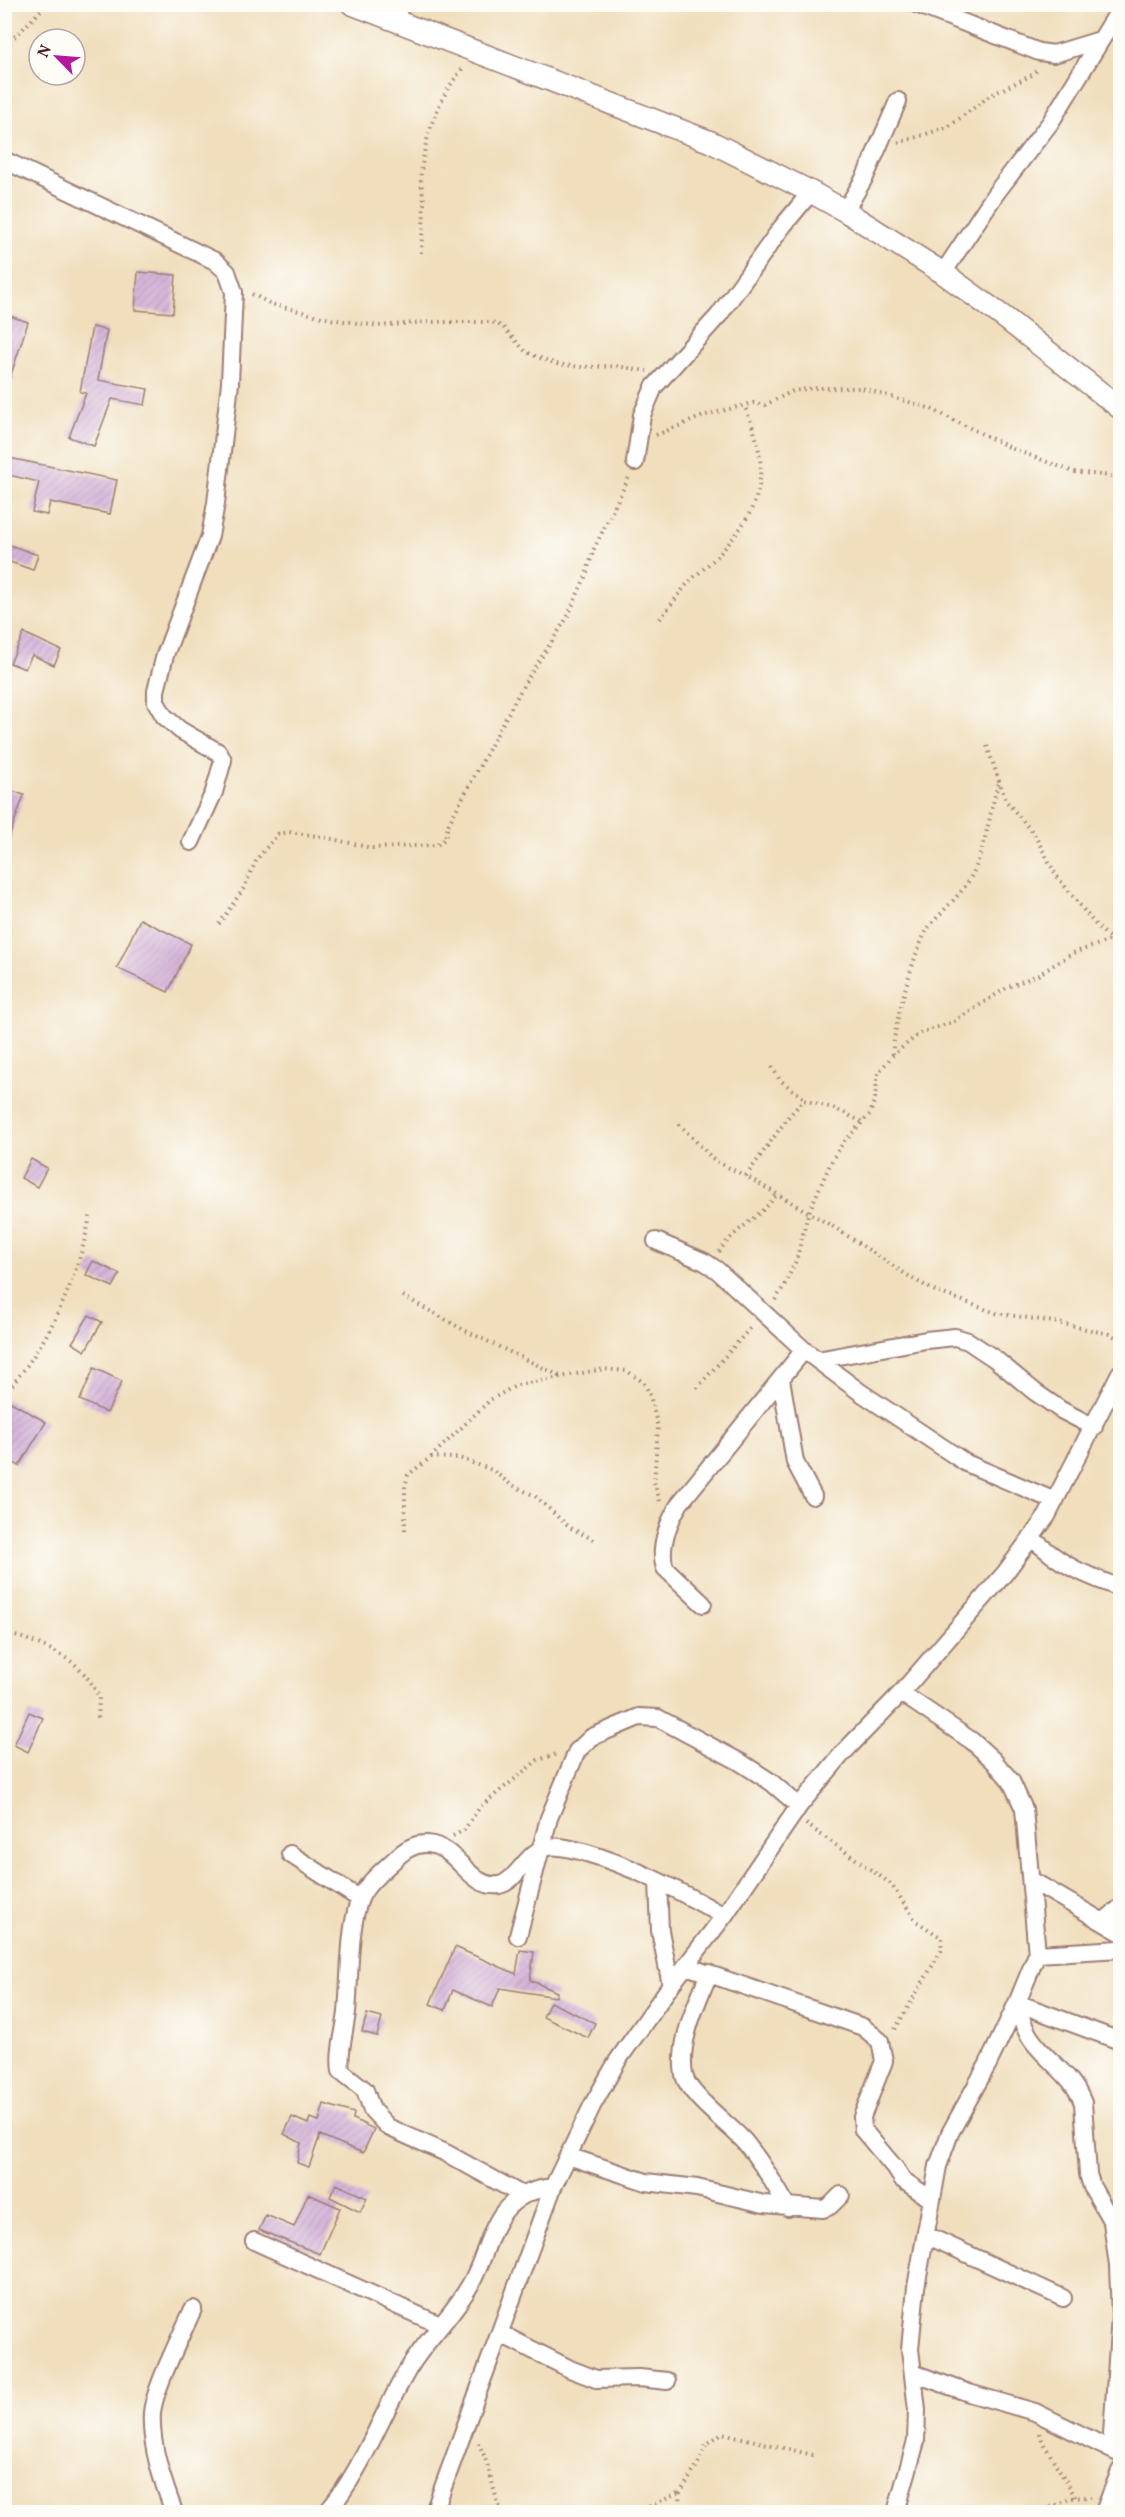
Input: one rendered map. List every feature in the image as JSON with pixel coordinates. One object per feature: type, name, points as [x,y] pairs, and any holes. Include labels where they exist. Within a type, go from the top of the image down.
[{"type":"street","points":[[352,4],[398,12],[477,52],[711,142],[811,192],[943,273],[1005,318],[1120,408]]},
{"type":"street","points":[[916,4],[944,17],[979,27],[1039,52],[1054,54],[1100,40]]},
{"type":"street","points":[[943,273],[996,193],[1050,123],[1120,9]]},
{"type":"street","points":[[845,211],[865,177],[898,101]]},
{"type":"street","points":[[4,160],[215,261],[227,272],[234,292],[234,336],[216,502],[210,536],[165,655],[156,692],[156,702],[164,716],[193,739],[218,752],[223,760],[214,792],[191,842]]},
{"type":"street","points":[[636,454],[647,398],[654,387],[719,315],[782,227],[811,192]]},
{"type":"street","points":[[657,1241],[710,1265],[811,1355],[860,1392],[966,1463],[1055,1501]]},
{"type":"street","points":[[703,1604],[665,1568],[663,1546],[669,1527],[680,1503],[781,1379],[811,1355],[955,1337],[968,1341],[1061,1410],[1094,1427]]},
{"type":"street","points":[[434,2512],[553,2187],[593,2104],[618,2060],[724,1916],[796,1810],[842,1754],[901,1694],[1005,1573],[1031,1538],[1055,1501],[1120,1373]]},
{"type":"street","points":[[781,1379],[795,1462],[813,1496]]},
{"type":"street","points":[[1031,1538],[1052,1557],[1075,1571],[1120,1588]]},
{"type":"street","points":[[896,2512],[916,2441],[917,2410],[910,2349],[938,2166],[950,2133],[988,2064],[1037,1954],[1024,1809],[1011,1781],[972,1741],[901,1694]]},
{"type":"street","points":[[518,1936],[549,1818],[580,1746],[592,1737],[639,1717],[655,1718],[748,1767],[771,1782],[796,1810]]},
{"type":"street","points":[[522,2195],[446,2153],[388,2127],[374,2114],[365,2090],[341,2071],[340,2060],[346,2019],[352,1936],[360,1899],[367,1888],[399,1855],[414,1845],[436,1845],[454,1857],[480,1881],[497,1885],[503,1884],[515,1874],[540,1849],[557,1847],[617,1863],[658,1881],[724,1916]]},
{"type":"street","points":[[290,1854],[360,1899]]},
{"type":"street","points":[[1031,1880],[1120,1932]]},
{"type":"street","points":[[658,1881],[660,1931],[671,1985]]},
{"type":"street","points":[[1103,1922],[1120,1908]]},
{"type":"street","points":[[1037,1954],[1120,1949]]},
{"type":"street","points":[[686,1966],[863,2027],[880,2041],[884,2061],[862,2117],[863,2130],[896,2168],[903,2180],[932,2200]]},
{"type":"street","points":[[709,1973],[686,2042],[683,2063],[686,2079],[705,2103],[746,2143],[775,2182],[788,2208]]},
{"type":"street","points":[[1017,2003],[1120,2041]]},
{"type":"street","points":[[913,2373],[1035,2412],[1116,2452],[1120,2316],[1119,2278],[1112,2222],[1092,2187],[1088,2174],[1083,2103],[1079,2092],[1067,2075],[1033,2042],[1022,2023],[1017,2003]]},
{"type":"street","points":[[568,2156],[646,2181],[696,2188],[788,2208],[823,2208],[830,2206],[841,2195]]},
{"type":"street","points":[[327,2512],[352,2477],[424,2344],[459,2303],[471,2283],[506,2208],[522,2195],[537,2188],[553,2187]]},
{"type":"street","points":[[926,2235],[1063,2298]]},
{"type":"street","points":[[254,2241],[440,2325]]},
{"type":"street","points":[[174,2512],[158,2462],[152,2412],[193,2310]]},
{"type":"street","points":[[501,2334],[570,2369],[596,2379],[639,2378],[667,2381]]},
{"type":"street","points":[[1104,2512],[1120,2471]]},
{"type":"path","points":[[4,43],[17,35],[47,4]]},
{"type":"path","points":[[421,253],[424,202],[421,176],[433,122],[445,93],[477,52]]},
{"type":"path","points":[[877,149],[948,127],[991,95],[1032,75],[1054,54]]},
{"type":"path","points":[[227,272],[254,295],[271,304],[330,318],[378,326],[429,322],[492,322],[503,327],[526,352],[557,364],[581,367],[616,366],[666,373]]},
{"type":"path","points":[[219,924],[244,888],[257,859],[278,834],[289,832],[323,837],[372,848],[437,845],[445,839],[448,825],[524,684],[567,618],[586,575],[594,549],[636,454],[686,421],[753,403],[765,405],[793,391],[813,388],[862,388],[929,408],[1013,449],[1074,472],[1120,477]]},
{"type":"path","points":[[660,619],[688,583],[723,550],[750,511],[758,495],[762,482],[758,442],[744,405]]},
{"type":"path","points":[[987,746],[1006,801],[1034,834],[1056,875],[1094,923],[1120,944]]},
{"type":"path","points":[[892,1055],[895,1025],[921,942],[931,925],[972,875],[988,828],[999,781]]},
{"type":"path","points":[[697,1388],[783,1288],[801,1246],[808,1214],[832,1160],[873,1106],[878,1073],[892,1055],[920,1034],[953,1022],[1008,987],[1038,975],[1073,953],[1120,937]]},
{"type":"path","points":[[772,1067],[780,1080],[806,1099],[863,1122]]},
{"type":"path","points":[[746,1176],[789,1116],[806,1099]]},
{"type":"path","points":[[680,1124],[715,1161],[777,1194],[869,1249],[913,1279],[962,1302],[996,1313],[1109,1334],[1120,1339]]},
{"type":"path","points":[[710,1265],[724,1244],[766,1209],[777,1194]]},
{"type":"path","points":[[4,1394],[37,1348],[56,1316],[84,1248],[90,1216]]},
{"type":"path","points":[[404,1296],[464,1330],[561,1376]]},
{"type":"path","points":[[405,1530],[407,1479],[410,1472],[431,1457],[490,1400],[517,1385],[614,1368],[627,1371],[643,1382],[650,1392],[658,1427],[654,1482],[669,1527]]},
{"type":"path","points":[[431,1457],[459,1458],[492,1470],[510,1484],[535,1496],[565,1523],[594,1540]]},
{"type":"path","points":[[4,1635],[17,1636],[39,1645],[75,1665],[99,1697],[98,1721]]},
{"type":"path","points":[[428,1844],[465,1830],[480,1807],[538,1760],[580,1746]]},
{"type":"path","points":[[796,1810],[891,1884],[916,1921],[942,1938],[941,1951],[892,2034],[880,2041]]},
{"type":"path","points":[[1035,2412],[1041,2441],[1076,2498]]},
{"type":"path","points":[[468,2424],[491,2471],[495,2498],[502,2512]]},
{"type":"path","points":[[678,2512],[680,2493],[698,2464],[706,2445],[722,2433],[817,2456]]},
{"type":"path","points":[[632,2512],[680,2493]]},
{"type":"path","points":[[1039,2512],[1076,2498],[1112,2493]]},
{"type":"path","points":[[987,2512],[997,2512]]},
{"type":"building","points":[[138,272],[176,275],[173,313],[135,310]]},
{"type":"building","points":[[4,314],[28,322],[8,384],[4,383]]},
{"type":"building","points":[[92,327],[107,330],[98,380],[148,389],[145,405],[112,399],[94,446],[69,437],[86,393],[80,392]]},
{"type":"building","points":[[4,457],[117,480],[110,514],[50,502],[47,515],[32,512],[39,482],[4,474]]},
{"type":"building","points":[[4,543],[38,555],[33,570],[4,560]]},
{"type":"building","points":[[24,633],[61,650],[54,665],[32,655],[25,669],[10,663]]},
{"type":"building","points":[[4,788],[24,795],[7,843],[4,842]]},
{"type":"building","points":[[140,919],[191,944],[168,992],[117,968]]},
{"type":"building","points":[[31,1159],[47,1168],[37,1187],[21,1178]]},
{"type":"building","points":[[93,1261],[120,1274],[113,1287],[86,1275]]},
{"type":"building","points":[[89,1315],[102,1322],[85,1351],[72,1343]]},
{"type":"building","points":[[94,1368],[122,1381],[107,1413],[80,1400]]},
{"type":"building","points":[[4,1398],[46,1422],[19,1466],[4,1456]]},
{"type":"building","points":[[29,1712],[43,1718],[28,1752],[14,1745]]},
{"type":"building","points":[[455,1947],[516,1974],[520,1950],[534,1952],[530,1980],[557,1992],[556,1997],[500,1988],[492,2007],[453,1990],[445,2010],[430,2004]]},
{"type":"building","points":[[550,2002],[595,2023],[588,2038],[543,2017]]},
{"type":"building","points":[[367,2014],[382,2018],[377,2036],[362,2032]]},
{"type":"building","points":[[324,2104],[354,2113],[353,2119],[374,2129],[363,2153],[320,2135],[309,2167],[297,2163],[301,2143],[284,2134],[292,2117],[308,2124],[310,2118],[319,2121]]},
{"type":"building","points":[[336,2184],[367,2198],[360,2212],[330,2197]]},
{"type":"building","points":[[308,2194],[340,2208],[320,2254],[259,2230],[266,2215],[294,2227]]}]
